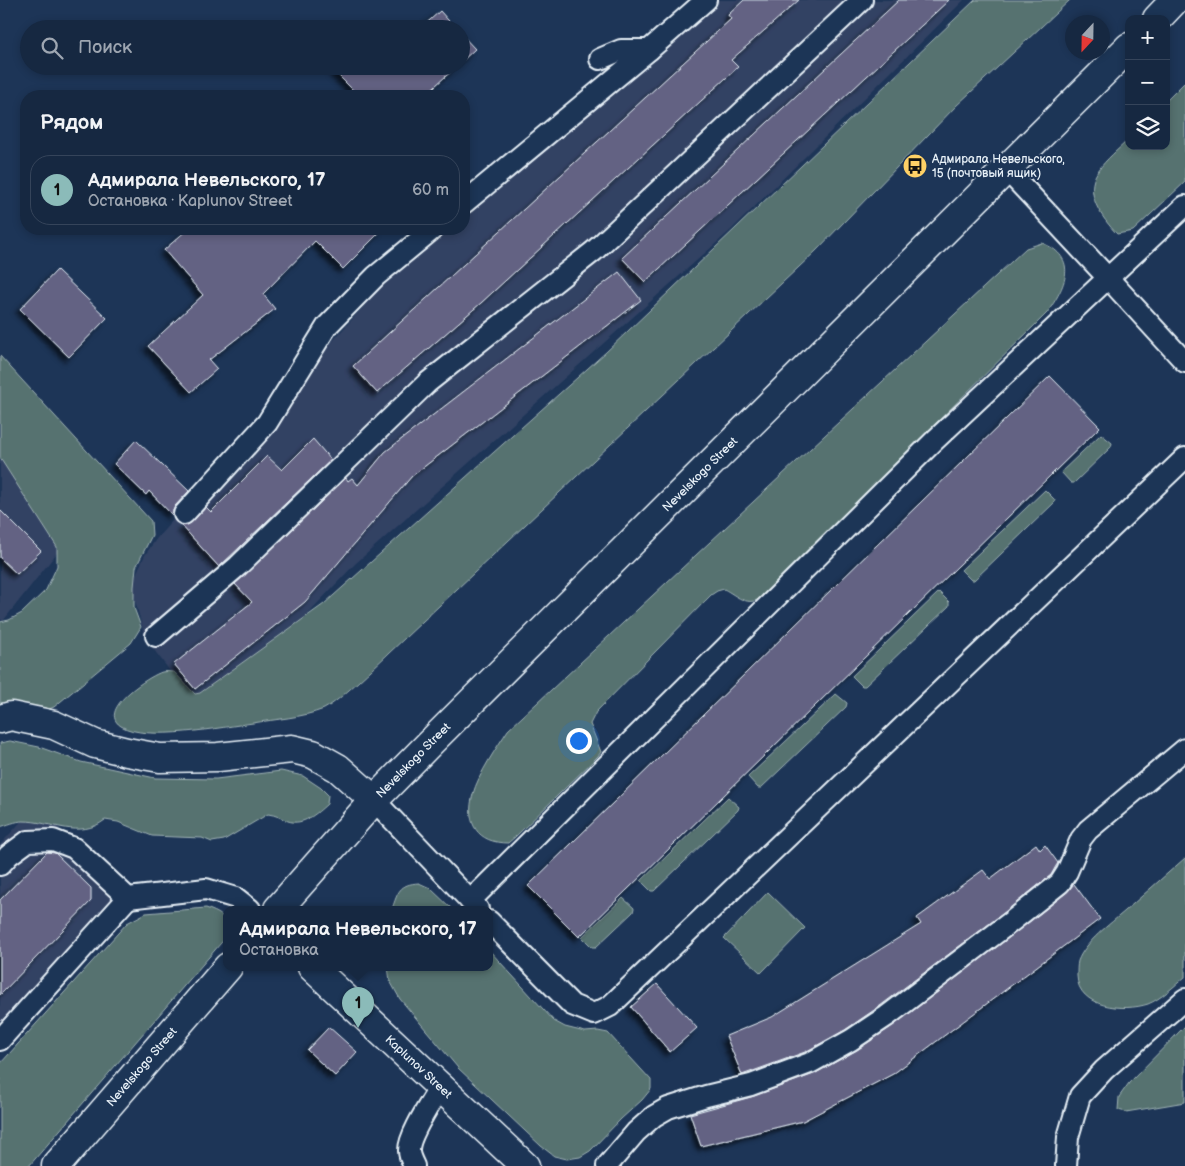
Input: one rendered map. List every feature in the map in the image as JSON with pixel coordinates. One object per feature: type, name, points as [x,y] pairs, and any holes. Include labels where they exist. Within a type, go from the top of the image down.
[{"type":"main road","points":[[1161,15],[1175,0]]},
{"type":"main road","name":"Nevelskogo Street","points":[[281,906],[374,800],[437,736],[1125,51]]},
{"type":"main road","points":[[0,719],[11,716],[54,725],[95,744],[160,758],[218,757],[292,749],[313,754],[338,768],[374,800]]},
{"type":"main road","name":"Nevelskogo Street","points":[[56,1166],[225,971]]},
{"type":"main road","name":"Kaplunov Street","points":[[316,971],[525,1166]]},
{"type":"lane","points":[[470,198],[649,50],[706,0]]},
{"type":"lane","points":[[156,636],[238,566],[427,383],[594,251],[862,0]]},
{"type":"lane","points":[[600,59],[621,50],[649,50]]},
{"type":"lane","points":[[1007,170],[1185,362]]},
{"type":"lane","points":[[374,800],[474,905],[934,440],[1185,206]]},
{"type":"lane","points":[[184,514],[267,423],[327,326],[376,276],[426,235]]},
{"type":"lane","points":[[493,925],[572,1005],[594,1014],[610,1006],[1185,458]]},
{"type":"lane","points":[[607,1166],[636,1132],[654,1116],[668,1108],[751,1085],[810,1063],[851,1040],[887,1016],[1060,883],[1067,872],[1081,839],[1088,830],[1185,749]]},
{"type":"lane","points":[[0,864],[9,854],[28,841],[53,840],[74,848],[128,898]]},
{"type":"lane","points":[[0,1040],[128,898],[206,890],[236,898],[246,906]]},
{"type":"lane","points":[[1066,1166],[1068,1138],[1080,1096],[1104,1070],[1185,999]]},
{"type":"lane","points":[[414,1166],[409,1151],[410,1144],[440,1087]]},
{"type":"shaded area","points":[[718,0],[964,0],[731,230],[355,564],[313,608],[271,658],[195,704],[145,638],[131,585],[145,555],[157,538],[379,289],[442,235],[470,235],[470,211]]},
{"type":"shaded area","points":[[0,450],[75,530],[3,621],[0,619]]},
{"type":"shaded area","points":[[35,806],[125,890],[0,1026],[0,845]]},
{"type":"green space","points":[[975,0],[1070,0],[956,106],[816,251],[341,697],[324,709],[289,718],[185,732],[148,733],[133,731],[121,726],[115,719],[115,711],[127,694],[155,675],[163,672],[174,672],[195,694],[200,693],[324,604],[606,352]]},
{"type":"green space","points":[[1185,82],[1185,182],[1133,231],[1117,234],[1096,205],[1093,196],[1094,179],[1105,162],[1125,143],[1125,150],[1170,150],[1170,97]]},
{"type":"green space","points":[[1042,243],[1054,249],[1061,257],[1065,265],[1066,274],[1059,293],[1047,313],[759,599],[746,601],[724,589],[711,595],[596,712],[590,724],[601,752],[515,837],[508,843],[497,842],[481,835],[472,822],[471,814],[475,786],[508,730],[1026,248]]},
{"type":"green space","points":[[0,356],[151,521],[152,535],[136,567],[134,587],[134,608],[141,627],[131,643],[54,707],[47,710],[0,709],[0,622],[9,620],[22,613],[46,590],[57,566],[57,547],[0,458]]},
{"type":"green space","points":[[1101,434],[1112,443],[1111,447],[1074,483],[1071,483],[1061,472]]},
{"type":"green space","points":[[1045,490],[1055,500],[1054,503],[974,580],[971,580],[961,570]]},
{"type":"green space","points":[[939,592],[949,602],[949,606],[865,686],[862,686],[852,676]]},
{"type":"green space","points":[[836,694],[847,703],[846,707],[761,788],[758,788],[748,777]]},
{"type":"green space","points":[[10,741],[39,747],[81,762],[155,778],[216,779],[281,771],[303,776],[321,788],[328,795],[327,804],[314,815],[299,822],[288,821],[268,814],[224,840],[212,842],[202,838],[152,836],[118,822],[105,820],[85,829],[65,828],[23,821],[0,827],[0,743]]},
{"type":"green space","points":[[728,797],[739,807],[738,810],[654,891],[651,891],[641,881]]},
{"type":"green space","points":[[1185,858],[1185,977],[1153,1002],[1127,1008],[1104,1005],[1085,995],[1079,987],[1077,966],[1081,954],[1086,947],[1098,934]]},
{"type":"green space","points":[[419,883],[430,888],[449,906],[393,906],[400,890]]},
{"type":"green space","points":[[768,892],[805,928],[761,973],[724,938]]},
{"type":"green space","points":[[623,898],[634,908],[633,912],[596,947],[592,947],[582,937]]},
{"type":"green space","points":[[206,908],[221,915],[223,918],[223,941],[29,1166],[0,1166],[0,1064],[127,923],[146,913]]},
{"type":"green space","points":[[493,954],[554,1021],[565,1027],[585,1032],[598,1031],[608,1033],[651,1080],[651,1089],[590,1151],[580,1157],[567,1159],[554,1156],[458,1068],[400,999],[390,981],[389,971],[493,971]]},
{"type":"green space","points":[[1185,1026],[1185,1102],[1126,1112],[1118,1110],[1119,1097],[1129,1083]]},
{"type":"building","points":[[744,0],[799,0],[731,60],[738,67],[481,303],[377,393],[353,366],[731,19],[728,15]]},
{"type":"building","points":[[899,0],[949,0],[645,282],[622,258]]},
{"type":"building","points":[[440,11],[448,20],[430,20]]},
{"type":"building","points":[[470,44],[475,49],[470,54]]},
{"type":"building","points":[[338,75],[447,75],[431,90],[353,90]]},
{"type":"building","points":[[181,235],[377,235],[343,269],[315,241],[263,294],[275,309],[209,360],[217,369],[191,392],[148,346],[203,295],[164,250]]},
{"type":"building","points":[[57,270],[107,318],[69,357],[20,309]]},
{"type":"building","points":[[619,272],[641,300],[412,476],[305,602],[195,689],[174,664],[252,602],[235,584],[346,478],[348,481],[352,478],[358,485],[385,452]]},
{"type":"building","points":[[1050,376],[1100,427],[579,937],[528,886]]},
{"type":"building","points":[[313,439],[331,460],[219,567],[181,525],[187,525],[192,522],[206,507],[211,512],[267,456],[282,470]]},
{"type":"building","points":[[136,440],[189,491],[175,506],[173,516],[149,491],[146,495],[114,464]]},
{"type":"building","points":[[0,510],[41,551],[17,574],[0,558]]},
{"type":"building","points":[[1036,844],[1040,850],[1045,845],[1058,863],[1051,875],[1005,912],[845,1030],[805,1052],[742,1075],[726,1036],[772,1017],[921,924],[917,918],[983,870],[990,879]]},
{"type":"building","points":[[47,852],[55,853],[91,888],[91,901],[0,995],[0,900]]},
{"type":"building","points":[[1074,884],[1100,919],[893,1074],[803,1121],[701,1146],[690,1114],[751,1097],[814,1074],[857,1050],[894,1025],[1019,930],[1067,892]]},
{"type":"building","points":[[657,984],[697,1028],[670,1052],[631,1007]]},
{"type":"building","points":[[329,1027],[357,1052],[335,1076],[307,1050]]},
{"type":"place","name":"Адмирала Невельского, 15 (почтовый ящик)","points":[[915,166]]},
{"type":"place","name":"Адмирала Невельского, 17","points":[[358,1028]]}]
